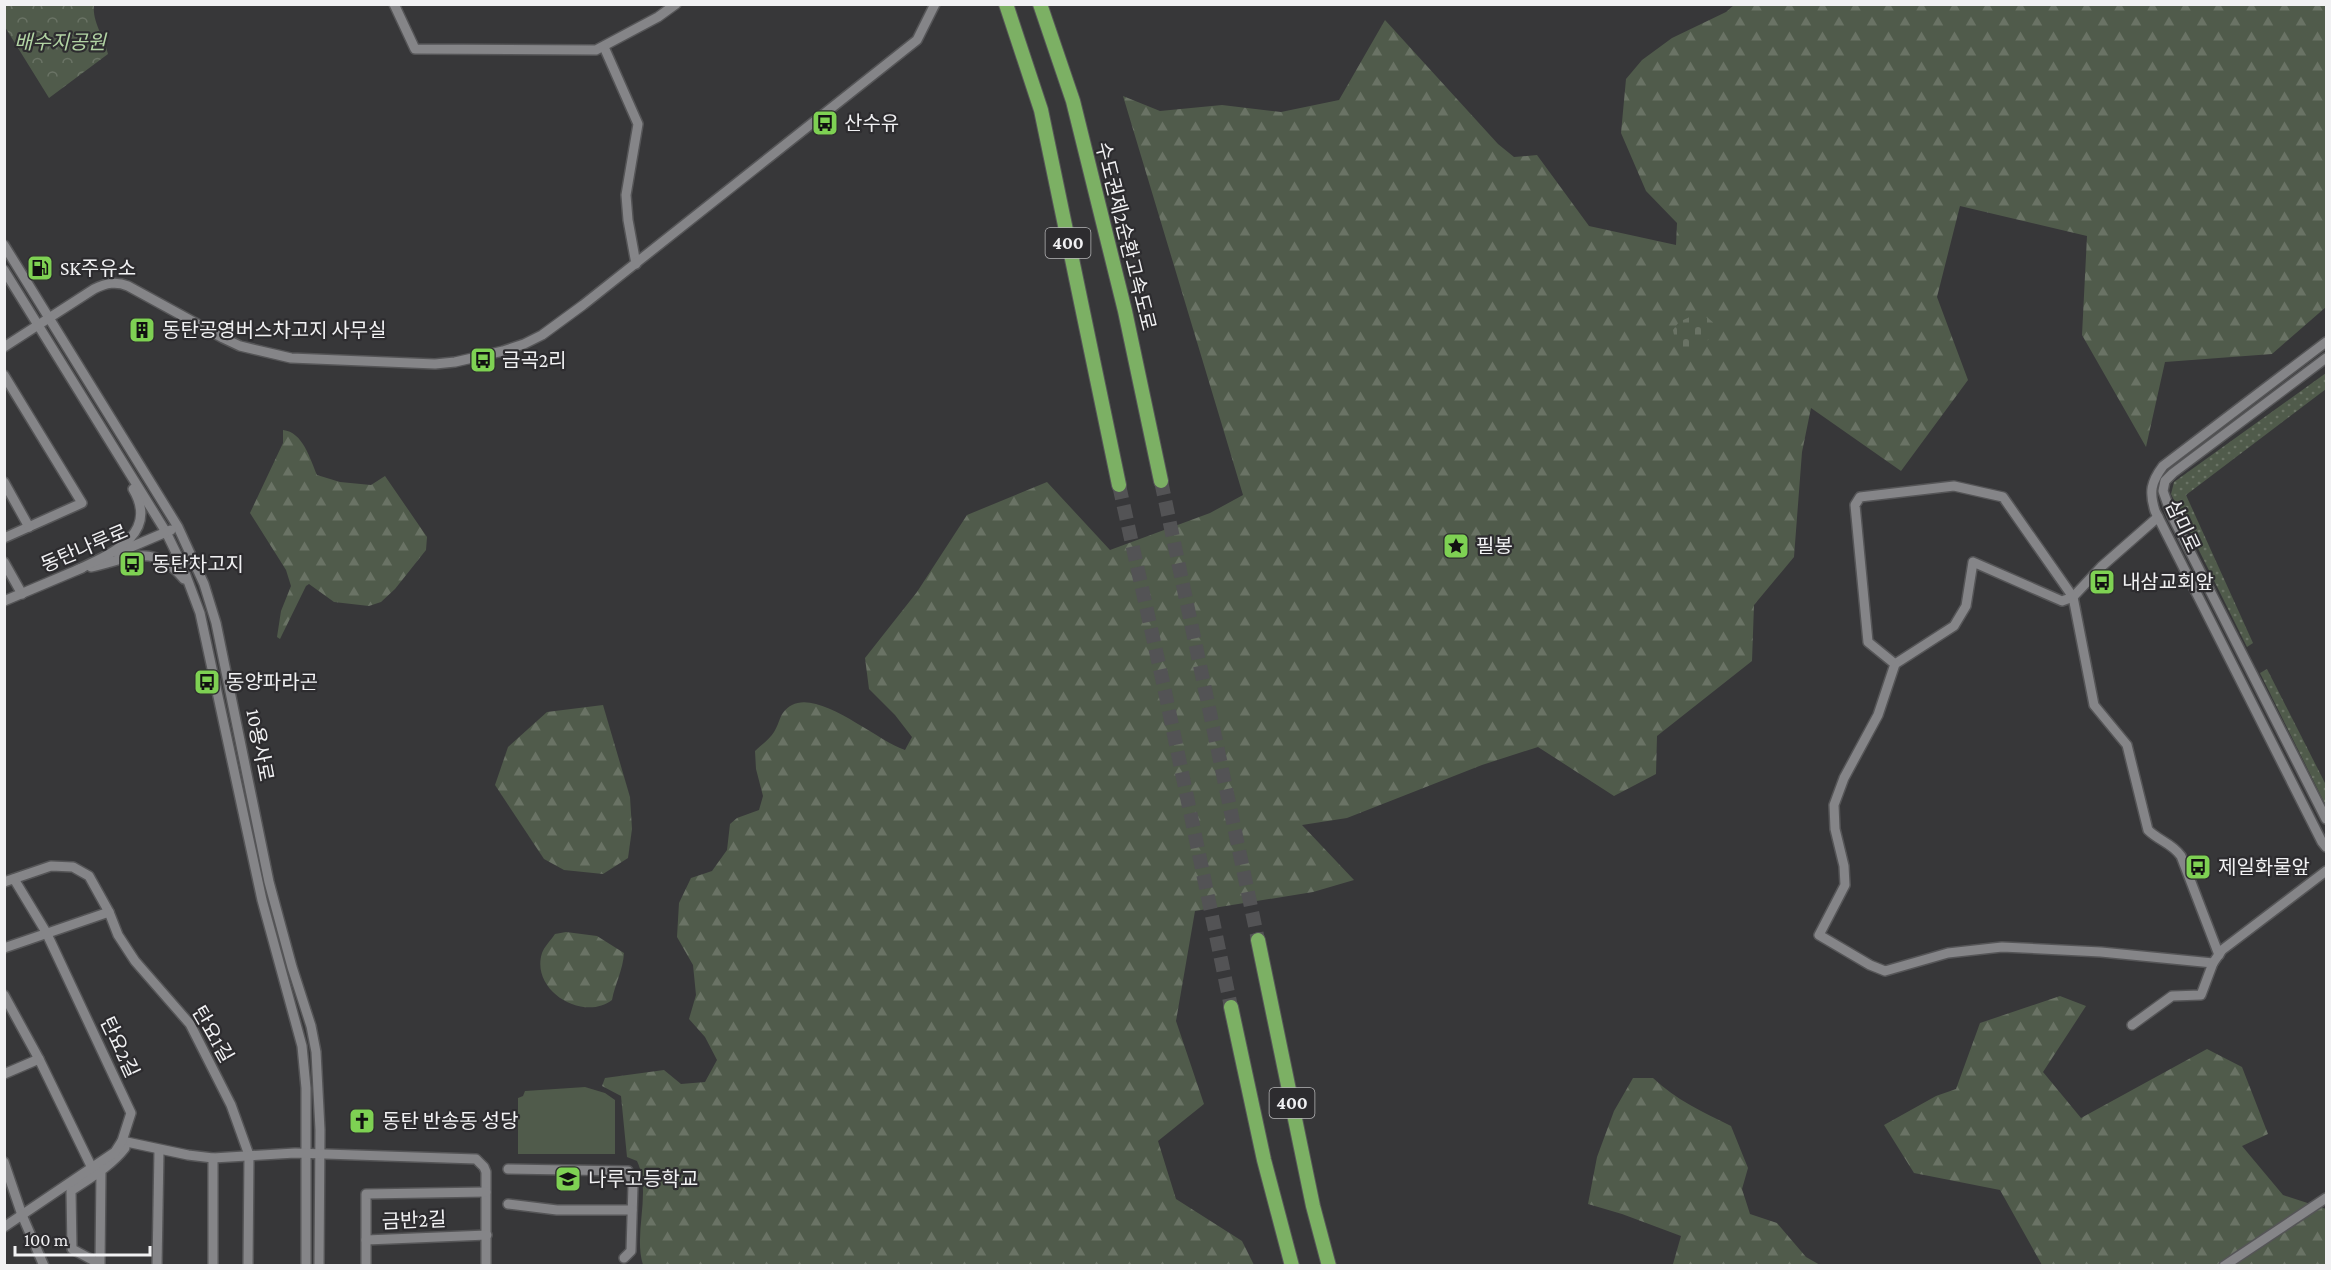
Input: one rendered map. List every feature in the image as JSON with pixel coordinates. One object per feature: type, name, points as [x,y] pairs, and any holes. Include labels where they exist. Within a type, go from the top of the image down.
[{"type":"highway","name":"400","points":[[1006,4],[1041,110],[1119,485]]},
{"type":"highway","name":"수도권제2순환고속도로","points":[[1040,4],[1073,101],[1125,311],[1161,481]]},
{"type":"highway","name":"400","points":[[1258,940],[1313,1206],[1329,1266]]},
{"type":"highway","name":"400","points":[[1231,1007],[1256,1122],[1292,1266]]},
{"type":"street","points":[[394,4],[415,49],[596,50],[658,17],[676,4]]},
{"type":"street","points":[[4,346],[39,326],[94,289],[104,284],[114,283],[128,286],[222,338],[276,356],[446,364],[524,344],[542,335],[636,264],[916,40],[935,4]]},
{"type":"street","points":[[604,47],[638,124],[626,195],[636,264]]},
{"type":"street","name":"10용사로","points":[[4,245],[178,527],[204,584],[216,623],[269,882],[286,947],[311,1026],[318,1070],[320,1266]]},
{"type":"street","name":"10용사로","points":[[4,270],[166,532],[200,613],[262,900],[302,1046],[306,1088],[306,1266]]},
{"type":"street","name":"삼미로","points":[[2326,342],[2163,466],[2150,487],[2151,498],[2158,517],[2326,847]]},
{"type":"street","name":"삼미로","points":[[2326,358],[2173,472],[2165,481],[2163,490],[2172,516],[2200,573],[2326,819]]},
{"type":"street","points":[[4,375],[82,503],[4,538]]},
{"type":"street","points":[[77,570],[129,540],[136,533],[142,518],[141,507],[135,493],[108,447],[99,423]]},
{"type":"street","points":[[4,482],[29,527]]},
{"type":"street","points":[[1895,664],[1869,642],[1855,505],[1860,498],[1954,486],[2003,496],[2073,597],[2094,705],[2127,745],[2148,830],[2158,839],[2174,845],[2181,856],[2216,959]]},
{"type":"street","points":[[2158,517],[2101,567],[2073,597],[2062,601],[1973,562],[1966,606],[1954,626],[1895,664],[1878,715],[1844,778],[1834,805],[1835,829],[1844,866],[1845,885],[1819,935],[1870,965],[1885,971],[1948,953],[2002,946],[2216,959]]},
{"type":"street","name":"동탄나루로","points":[[4,601],[178,527]]},
{"type":"street","points":[[77,570],[149,555],[169,564],[192,592]]},
{"type":"street","points":[[4,562],[21,594]]},
{"type":"street","name":"탄요1길","points":[[9,880],[51,866],[73,867],[89,876],[118,935],[135,961],[190,1024],[231,1105],[249,1155],[248,1266]]},
{"type":"street","points":[[2132,1025],[2172,996],[2201,995],[2222,950],[2326,871]]},
{"type":"street","name":"탄요2길","points":[[9,880],[46,932],[131,1113],[125,1143],[97,1169],[22,1215]]},
{"type":"street","points":[[4,948],[108,912]]},
{"type":"street","points":[[4,995],[97,1169],[100,1263],[72,1249],[71,1191],[97,1169]]},
{"type":"street","points":[[4,1074],[39,1059]]},
{"type":"street","points":[[125,1143],[213,1158],[320,1154],[476,1159],[486,1172],[486,1266]]},
{"type":"street","points":[[157,1266],[159,1150]]},
{"type":"street","points":[[213,1158],[213,1266]]},
{"type":"street","points":[[4,1162],[22,1215],[44,1266]]},
{"type":"street","points":[[508,1169],[628,1171],[633,1185],[631,1251],[624,1258]]},
{"type":"street","name":"금반2길","points":[[486,1192],[366,1194],[366,1240],[487,1235]]},
{"type":"street","points":[[2224,1266],[2326,1198]]},
{"type":"street","points":[[508,1204],[557,1210],[632,1210]]},
{"type":"street","points":[[4,1227],[22,1215]]},
{"type":"street","points":[[366,1240],[366,1266]]},
{"type":"green space","name":"배수지공원","points":[[5,4],[94,5],[96,23],[108,54],[49,98],[5,27]]},
{"type":"green space","points":[[1734,5],[2326,5],[2326,307],[2272,354],[2165,362],[2146,447],[2082,335],[2087,236],[1960,206],[1937,297],[1968,380],[1901,471],[1811,408],[1802,452],[1794,557],[1754,605],[1752,661],[1657,736],[1656,774],[1614,796],[1538,747],[1482,765],[1347,818],[1302,825],[1354,880],[1313,892],[1195,911],[1176,1021],[1204,1104],[1158,1141],[1176,1199],[1242,1241],[1254,1265],[643,1265],[640,1252],[643,1199],[641,1173],[637,1161],[627,1157],[621,1096],[602,1086],[605,1078],[664,1070],[681,1084],[705,1082],[717,1060],[705,1037],[689,1019],[696,995],[693,965],[677,937],[679,903],[691,878],[712,871],[727,850],[730,824],[737,818],[759,810],[763,796],[756,769],[755,751],[772,735],[782,714],[792,705],[804,702],[817,704],[848,718],[905,750],[912,737],[895,715],[869,689],[865,658],[917,592],[967,515],[1047,482],[1110,550],[1210,513],[1243,495],[1123,96],[1160,111],[1222,105],[1281,112],[1339,100],[1385,20],[1498,144],[1514,157],[1537,155],[1589,226],[1676,245],[1677,223],[1646,191],[1621,133],[1626,79],[1642,60],[1672,38],[1726,12]]},
{"type":"green space","points":[[1694,315],[1708,318],[1716,325],[1715,331],[1704,342],[1684,348],[1675,340],[1673,330],[1679,322]]},
{"type":"green space","points":[[2326,373],[2326,389],[2186,495],[2253,643],[2247,647],[2171,494],[2174,482]]},
{"type":"green space","points":[[283,430],[290,432],[301,441],[317,475],[340,482],[371,485],[385,476],[427,537],[426,550],[395,589],[381,602],[369,606],[334,602],[309,584],[306,586],[280,639],[277,637],[281,611],[291,586],[286,570],[250,513],[283,443]]},
{"type":"green space","points":[[2267,669],[2326,785],[2326,806],[2260,673]]},
{"type":"green space","points":[[603,705],[630,797],[632,829],[628,858],[603,874],[564,870],[544,859],[495,785],[508,747],[547,712]]},
{"type":"green space","points":[[566,932],[597,936],[624,953],[612,1000],[600,1006],[574,1005],[551,990],[540,967],[542,953],[555,934]]},
{"type":"green space","points":[[2060,996],[2086,1006],[2043,1072],[2081,1118],[2207,1049],[2242,1067],[2268,1134],[2242,1146],[2283,1195],[2326,1209],[2326,1265],[2042,1265],[2000,1190],[1914,1173],[1884,1125],[1936,1096],[1956,1089],[1980,1023]]},
{"type":"green space","points":[[1633,1078],[1653,1078],[1680,1099],[1731,1126],[1748,1168],[1742,1189],[1750,1214],[1777,1223],[1806,1257],[1820,1265],[1675,1265],[1673,1264],[1681,1236],[1588,1204],[1597,1157],[1614,1111]]},
{"type":"green space","points":[[585,1087],[605,1093],[615,1100],[615,1154],[518,1154],[518,1098],[523,1096],[525,1091]]},
{"type":"tunnel","points":[[1161,481],[1258,940]]},
{"type":"tunnel","points":[[1119,485],[1231,1007]]},
{"type":"place","name":"산수유","points":[[825,123]]},
{"type":"place","name":"SK주유소","points":[[40,268]]},
{"type":"place","name":"동탄공영버스차고지 사무실","points":[[142,330]]},
{"type":"place","name":"금곡2리","points":[[483,360]]},
{"type":"place","name":"필봉","points":[[1456,546]]},
{"type":"place","name":"동탄차고지","points":[[132,564]]},
{"type":"place","name":"내삼교회앞","points":[[2102,582]]},
{"type":"place","name":"동양파라곤","points":[[207,682]]},
{"type":"place","name":"제일화물앞","points":[[2198,867]]},
{"type":"place","name":"동탄 반송동 성당","points":[[362,1121]]},
{"type":"place","name":"나루고등학교","points":[[568,1179]]}]
